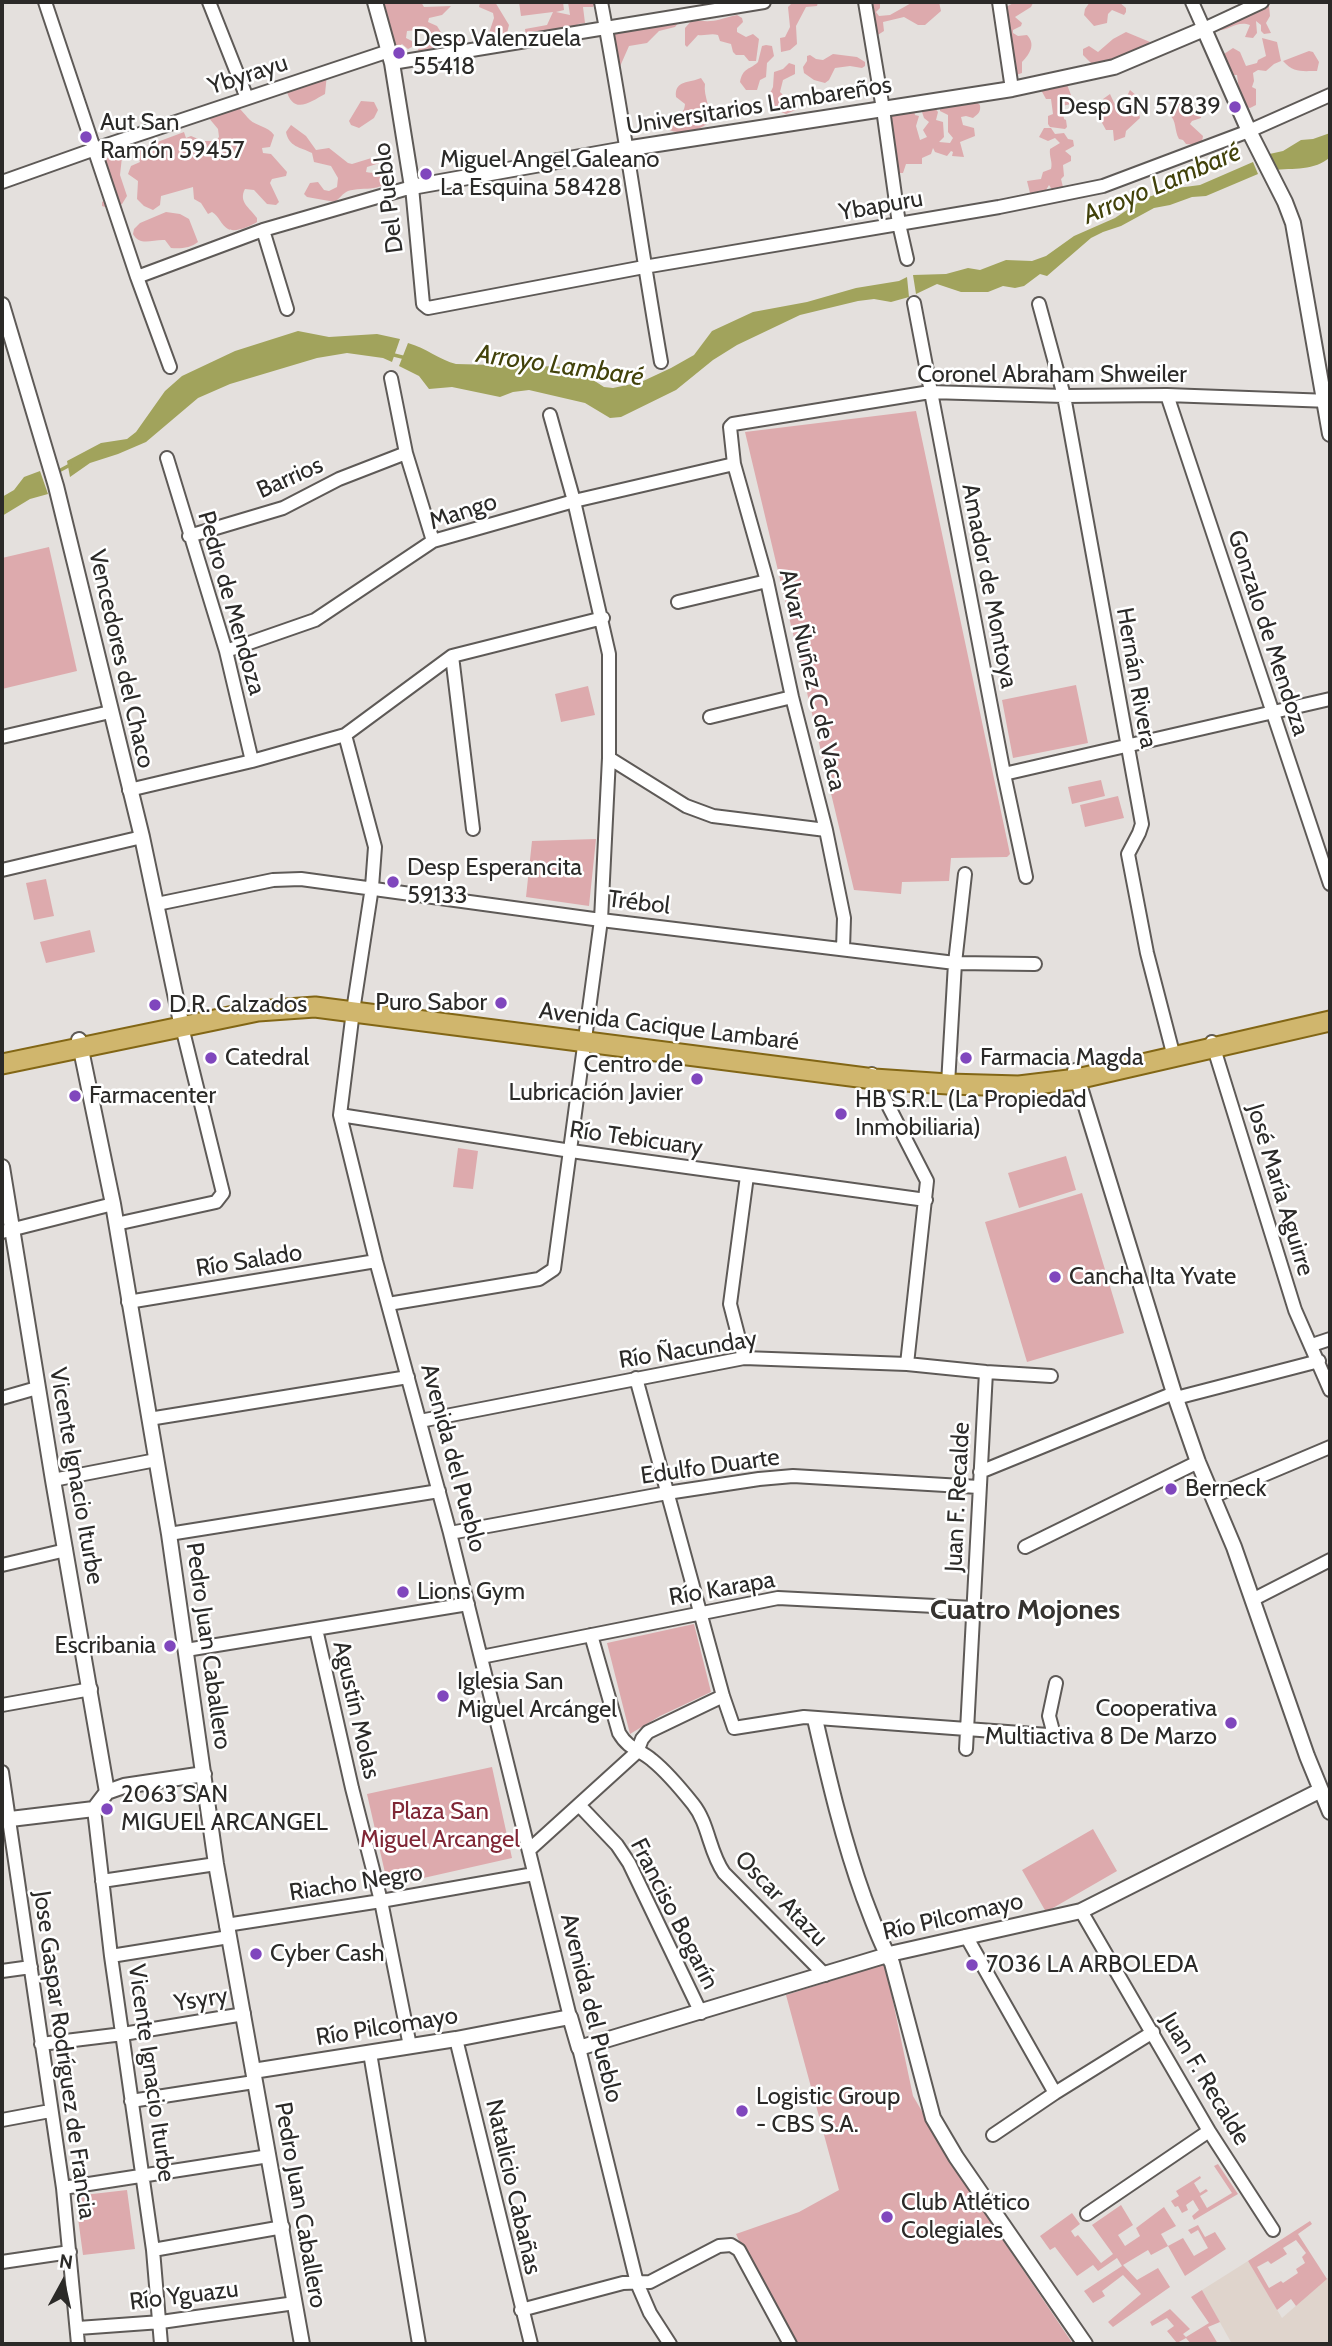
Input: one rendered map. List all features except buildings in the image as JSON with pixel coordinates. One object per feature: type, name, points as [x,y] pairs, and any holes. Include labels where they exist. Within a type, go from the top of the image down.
[{"type":"main road","name":"Avenida Cacique Lambaré","points":[[2,1054],[80,1043],[277,1000],[314,999],[353,1007],[864,1073],[949,1080],[1076,1074],[1212,1043],[1330,1011]]},
{"type":"main road","name":"Avenida Cacique Lambaré","points":[[1212,1043],[1330,1021]]},
{"type":"main road","name":"Avenida Cacique Lambaré","points":[[2,1064],[80,1043]]},
{"type":"street","points":[[45,2],[170,367]]},
{"type":"street","points":[[209,2],[247,98]]},
{"type":"street","name":"Del Pueblo","points":[[375,2],[391,57],[412,187],[425,307]]},
{"type":"street","points":[[601,2],[662,362]]},
{"type":"street","name":"Ybyrayu","points":[[2,182],[247,98],[391,57],[606,29],[764,2]]},
{"type":"street","points":[[865,2],[899,224],[907,259]]},
{"type":"street","points":[[999,2],[1012,89]]},
{"type":"street","points":[[1192,2],[1293,223],[1330,434]]},
{"type":"street","name":"Universitarios Lambareños","points":[[137,277],[263,230],[412,187],[625,149],[1012,89],[1114,67],[1262,2]]},
{"type":"street","name":"Ybapuru","points":[[425,307],[999,207],[1102,186],[1249,131],[1330,95]]},
{"type":"street","points":[[263,230],[287,309]]},
{"type":"street","name":"Amador de Montoya","points":[[914,303],[1026,877]]},
{"type":"street","name":"Hernán Rivera","points":[[1039,304],[1064,396],[1142,824],[1128,854],[1147,953],[1173,1052]]},
{"type":"street","name":"Vencedores del Chaco","points":[[2,305],[57,486],[142,837],[181,1023]]},
{"type":"street","points":[[391,377],[406,453],[433,541]]},
{"type":"street","name":"Coronel Abraham Shweiler","points":[[733,424],[930,392],[1064,396],[1167,395],[1326,401]]},
{"type":"street","name":"Gonzalo de Mendoza","points":[[1167,395],[1330,884]]},
{"type":"street","points":[[388,1304],[539,1279],[554,1269],[601,920],[609,758],[609,654],[603,618],[550,415]]},
{"type":"street","name":"Alvar Ñuñez C de Vaca","points":[[733,424],[730,431],[734,464],[767,581],[792,697],[826,830],[844,918],[843,949]]},
{"type":"street","name":"Barrios","points":[[189,536],[283,508],[339,480],[406,453]]},
{"type":"street","name":"Pedro de Mendoza","points":[[167,458],[226,651],[252,761]]},
{"type":"street","name":"Mango","points":[[226,651],[315,621],[433,541],[573,501],[734,464]]},
{"type":"street","points":[[678,602],[767,581]]},
{"type":"street","points":[[129,790],[252,761],[345,734],[452,656],[603,618]]},
{"type":"street","points":[[452,656],[473,829]]},
{"type":"street","points":[[710,717],[792,697]]},
{"type":"street","points":[[1004,774],[1330,699]]},
{"type":"street","points":[[2,737],[110,712]]},
{"type":"street","name":"Avenida del Pueblo","points":[[345,734],[375,847],[372,887],[353,1007],[340,1115],[376,1261],[450,1533],[504,1759],[637,2283],[650,2313],[670,2344]]},
{"type":"street","points":[[609,758],[686,806],[713,816],[826,830]]},
{"type":"street","points":[[2,870],[142,837]]},
{"type":"street","points":[[949,1080],[955,963],[965,874]]},
{"type":"street","name":"Trébol","points":[[157,905],[273,880],[301,879],[601,920],[955,963],[1035,964]]},
{"type":"street","points":[[116,1224],[216,1202],[223,1193],[181,1023]]},
{"type":"street","name":"Pedro Juan Caballero","points":[[80,1043],[113,1204],[169,1535],[216,1864],[302,2344]]},
{"type":"street","name":"José María Aguirre","points":[[1212,1043],[1295,1310],[1330,1390]]},
{"type":"street","points":[[864,1073],[927,1181],[907,1364]]},
{"type":"street","points":[[1076,1074],[1175,1396],[1330,1812]]},
{"type":"street","name":"Río Tebicuary","points":[[340,1115],[571,1151],[926,1200]]},
{"type":"street","name":"Vicente Ignacio Iturbe","points":[[2,1167],[8,1231],[91,1689],[107,1792]]},
{"type":"street","points":[[744,1359],[730,1304],[747,1176]]},
{"type":"street","points":[[8,1231],[113,1204]]},
{"type":"street","name":"Río Salado","points":[[128,1303],[376,1261]]},
{"type":"street","points":[[1312,1345],[1330,1339]]},
{"type":"street","name":"Río Ñacunday","points":[[420,1421],[744,1359],[907,1364],[1051,1376]]},
{"type":"street","points":[[980,1472],[1175,1396],[1319,1362]]},
{"type":"street","name":"Juan F. Recalde","points":[[966,1749],[986,1372]]},
{"type":"street","points":[[149,1419],[408,1377]]},
{"type":"street","points":[[636,1378],[734,1728],[791,1718],[1051,1734],[1053,1731],[1049,1716],[1056,1683]]},
{"type":"street","points":[[2,1398],[37,1388]]},
{"type":"street","points":[[1214,1496],[1330,1447]]},
{"type":"street","points":[[53,1480],[156,1460]]},
{"type":"street","points":[[1025,1546],[1198,1462]]},
{"type":"street","name":"Edulfo Duarte","points":[[450,1533],[759,1479],[793,1476],[979,1486]]},
{"type":"street","points":[[169,1535],[439,1491]]},
{"type":"street","points":[[2,1565],[66,1550]]},
{"type":"street","points":[[1252,1600],[1330,1560]]},
{"type":"street","name":"Río Karapa","points":[[481,1657],[788,1597],[974,1608]]},
{"type":"street","points":[[186,1650],[468,1604]]},
{"type":"street","name":"Agustín Molas","points":[[316,1629],[381,1901],[410,2046]]},
{"type":"street","name":"Oscar Atazu","points":[[592,1635],[619,1733],[626,1744],[650,1758],[700,1813],[718,1864],[732,1884],[825,1975]]},
{"type":"street","points":[[2,1705],[91,1689]]},
{"type":"street","points":[[529,1850],[638,1752],[642,1739],[648,1732],[723,1696]]},
{"type":"street","points":[[815,1719],[851,1861],[886,1956],[892,1963],[933,2118],[956,2157],[1085,2344]]},
{"type":"street","name":"Jose Gaspar Rodríguez de Francia","points":[[2,1772],[6,1819],[31,1967],[63,2188],[78,2344]]},
{"type":"street","points":[[6,1819],[94,1809],[107,1792],[124,1786],[204,1774]]},
{"type":"street","name":"Río Pilcomayo","points":[[579,2048],[886,1956],[1081,1911],[1321,1790]]},
{"type":"street","name":"Franciso Bogarín","points":[[579,1805],[617,1845],[629,1863],[701,2013]]},
{"type":"street","name":"Vicente Ignacio Iturbe","points":[[94,1809],[111,1956],[144,2176],[161,2322],[161,2344]]},
{"type":"street","points":[[102,1881],[216,1864]]},
{"type":"street","name":"Riacho Negro","points":[[111,1956],[381,1901],[534,1874]]},
{"type":"street","name":"Juan F. Recalde","points":[[1081,1911],[1209,2131],[1273,2230]]},
{"type":"street","points":[[966,1936],[1055,2093]]},
{"type":"street","points":[[2,1971],[31,1967]]},
{"type":"street","name":"Ysyry","points":[[41,2044],[244,2014]]},
{"type":"street","name":"Río Pilcomayo","points":[[131,2101],[370,2053],[570,2017]]},
{"type":"street","points":[[993,2135],[1153,2032]]},
{"type":"street","name":"Natalicio Cabañas","points":[[456,2039],[531,2344]]},
{"type":"street","points":[[370,2053],[419,2344]]},
{"type":"street","points":[[2,2120],[50,2111]]},
{"type":"street","points":[[1087,2214],[1209,2131]]},
{"type":"street","points":[[63,2188],[269,2156]]},
{"type":"street","points":[[153,2250],[283,2227]]},
{"type":"street","points":[[521,2310],[623,2283],[655,2280],[719,2246],[731,2245],[739,2250],[790,2344]]},
{"type":"street","points":[[2,2262],[70,2252]]},
{"type":"street","name":"Río Yguazu","points":[[78,2328],[161,2322],[295,2303]]},
{"type":"shaded area","points":[[1330,133],[1330,157],[1318,165],[1273,170],[1265,155],[1283,151],[1301,140]]},
{"type":"shaded area","points":[[1253,162],[1258,174],[1206,196],[1192,197],[1154,208],[1121,226],[1103,232],[1091,238],[1047,276],[1040,274],[1024,286],[1003,286],[988,292],[961,292],[937,284],[916,294],[913,275],[946,274],[968,268],[980,270],[1006,260],[1032,261],[1046,256],[1074,236],[1115,218],[1145,198],[1177,188],[1200,185]]},
{"type":"shaded area","points":[[907,277],[909,297],[891,302],[874,299],[858,301],[800,315],[737,345],[713,360],[676,390],[621,417],[610,418],[585,403],[529,390],[500,397],[452,387],[429,389],[419,376],[399,366],[408,343],[456,364],[573,367],[604,387],[613,388],[641,382],[671,368],[694,355],[712,331],[753,312],[807,302]]},
{"type":"shaded area","points":[[298,331],[329,337],[377,334],[400,339],[392,362],[383,358],[347,353],[317,358],[230,384],[198,398],[146,442],[90,463],[70,477],[67,461],[101,443],[127,439],[136,432],[165,391],[182,376],[235,351]]},
{"type":"shaded area","points":[[40,471],[48,494],[30,499],[2,516],[2,497],[14,490],[24,477]]},
{"type":"shaded area","points":[[1248,2261],[1282,2318],[1330,2276],[1330,2344],[1232,2344],[1202,2290]]},
{"type":"green space","points":[[421,2],[424,7],[451,6],[442,15],[429,18],[428,22],[437,26],[442,34],[464,36],[464,49],[454,53],[436,46],[423,54],[419,53],[418,49],[430,37],[428,29],[407,31],[406,38],[412,41],[412,47],[408,49],[402,44],[395,49],[379,4]]},
{"type":"green space","points":[[495,2],[509,25],[507,33],[498,42],[488,36],[494,18],[493,13],[479,7],[480,3]]},
{"type":"green space","points":[[519,2],[563,2],[564,10],[556,12],[570,15],[568,2],[595,2],[593,7],[583,7],[585,23],[578,24],[570,39],[558,44],[526,38],[525,29],[547,25],[553,12],[521,16]]},
{"type":"green space","points":[[793,2],[818,2],[817,6],[806,7],[796,26],[797,44],[790,50],[781,52],[780,38],[785,37],[790,27],[788,7]]},
{"type":"green space","points":[[869,2],[880,2],[880,8],[876,12],[879,16],[890,15],[913,2],[939,2],[941,11],[925,25],[918,25],[904,17],[883,22],[884,31],[873,38]]},
{"type":"green space","points":[[1015,2],[1033,3],[1015,17],[1022,23],[1013,33],[1018,36],[1027,35],[1031,42],[1029,52],[1022,62],[1022,73],[1016,75],[998,6],[1008,6]]},
{"type":"green space","points":[[1090,2],[1119,2],[1126,8],[1126,12],[1124,15],[1112,10],[1108,14],[1107,23],[1094,26],[1084,15]]},
{"type":"green space","points":[[1262,5],[1269,6],[1270,16],[1266,23],[1271,33],[1264,34],[1261,25],[1256,21],[1257,33],[1253,38],[1245,37],[1250,25],[1216,30]]},
{"type":"green space","points":[[737,15],[743,22],[737,32],[746,37],[753,34],[759,39],[756,61],[749,61],[744,55],[736,55],[731,44],[720,41],[718,35],[698,35],[687,47],[685,45],[685,28],[692,20],[711,21]]},
{"type":"green space","points":[[679,22],[675,27],[659,31],[647,43],[629,46],[618,71],[613,33]]},
{"type":"green space","points":[[1126,32],[1150,42],[1122,56],[1092,64],[1083,55],[1083,49],[1089,46],[1098,52]]},
{"type":"green space","points":[[1262,38],[1277,42],[1281,61],[1266,71],[1258,70],[1253,73],[1252,87],[1256,89],[1256,105],[1250,108],[1241,105],[1237,75],[1231,75],[1221,56],[1233,48],[1240,52],[1246,66],[1257,63],[1266,56]]},
{"type":"green space","points":[[762,46],[772,46],[774,56],[767,63],[766,77],[760,80],[757,90],[746,90],[740,82],[741,77],[758,62]]},
{"type":"green space","points":[[1309,51],[1313,52],[1319,62],[1317,71],[1294,69],[1283,61]]},
{"type":"green space","points":[[833,54],[857,57],[865,62],[865,66],[835,68],[825,83],[804,73],[807,56],[823,60]]},
{"type":"green space","points":[[789,63],[795,65],[795,74],[783,80],[780,92],[798,109],[786,114],[772,108],[767,100],[773,87],[774,72]]},
{"type":"green space","points":[[327,74],[325,94],[302,105],[297,105],[289,97],[286,89]]},
{"type":"green space","points":[[701,78],[705,84],[709,122],[689,131],[677,132],[668,129],[684,109],[685,104],[676,97],[678,88],[684,83]]},
{"type":"green space","points":[[1066,82],[1071,95],[1071,104],[1062,106],[1067,127],[1050,127],[1048,116],[1053,114],[1051,99],[1046,99],[1041,90]]},
{"type":"green space","points":[[1130,90],[1138,97],[1138,103],[1132,105],[1134,113],[1139,114],[1140,118],[1126,131],[1125,137],[1114,141],[1113,130],[1106,130],[1099,111],[1106,107],[1103,99],[1110,94],[1116,107],[1124,108],[1130,104],[1127,96]]},
{"type":"green space","points":[[974,100],[980,105],[979,113],[973,118],[961,117],[963,125],[974,128],[975,136],[960,142],[964,157],[952,156],[951,151],[947,156],[935,152],[933,148],[931,154],[922,158],[922,164],[906,164],[903,173],[893,173],[887,113],[914,109],[915,115],[919,116],[916,126],[920,140],[927,137],[923,130],[929,122],[922,112],[934,107],[938,112],[936,120],[943,122],[944,137],[939,142],[950,143],[953,138],[948,132],[948,115],[940,111],[940,108],[947,105],[962,106],[963,103]]},
{"type":"green space","points":[[361,101],[374,102],[378,110],[374,118],[359,128],[351,125],[349,121]]},
{"type":"green space","points":[[1177,102],[1182,102],[1189,111],[1202,110],[1201,118],[1190,124],[1203,136],[1198,145],[1186,144],[1179,139],[1169,114],[1169,110]]},
{"type":"green space","points":[[233,104],[253,122],[274,135],[270,147],[262,148],[263,153],[271,154],[287,172],[286,176],[272,179],[270,183],[279,202],[276,205],[267,204],[254,190],[245,189],[244,201],[257,218],[257,222],[235,230],[226,227],[212,212],[208,214],[201,203],[194,199],[193,187],[161,196],[160,205],[153,210],[144,206],[137,199],[138,181],[128,174],[131,166],[140,162],[136,150],[184,132],[186,138],[191,136],[203,141],[216,141],[219,137],[218,129],[208,117]]},
{"type":"green space","points":[[291,125],[306,136],[316,150],[329,148],[348,163],[378,156],[383,162],[367,167],[366,172],[392,173],[389,180],[380,187],[348,191],[335,202],[307,197],[304,194],[310,183],[318,182],[324,190],[329,191],[337,187],[338,178],[331,166],[314,162],[312,153],[290,141],[286,132]]},
{"type":"green space","points":[[1044,128],[1051,128],[1055,134],[1064,133],[1068,139],[1073,140],[1074,146],[1065,151],[1071,156],[1071,161],[1063,165],[1063,187],[1053,191],[1049,185],[1046,190],[1033,194],[1030,193],[1027,181],[1041,179],[1043,172],[1051,169],[1050,149],[1060,143],[1055,138],[1048,141],[1039,137]]},
{"type":"green space","points":[[114,154],[122,157],[120,175],[127,196],[122,204],[111,209],[102,206],[102,202],[107,199],[98,164]]},
{"type":"green space","points":[[166,212],[180,214],[189,219],[198,242],[189,247],[171,248],[165,240],[143,241],[136,238],[134,229],[140,223]]},
{"type":"green space","points":[[916,411],[1010,854],[1007,857],[951,858],[949,881],[902,882],[901,894],[854,890],[745,432]]},
{"type":"green space","points":[[49,547],[77,671],[2,689],[2,558]]},
{"type":"green space","points":[[1076,685],[1088,743],[1013,758],[1002,700]]},
{"type":"green space","points":[[588,686],[595,715],[561,722],[555,694]]},
{"type":"green space","points":[[1101,780],[1105,796],[1072,804],[1068,787]]},
{"type":"green space","points":[[1118,796],[1124,818],[1085,827],[1080,805]]},
{"type":"green space","points":[[596,839],[589,906],[526,897],[532,841]]},
{"type":"green space","points":[[46,879],[54,916],[34,920],[26,883]]},
{"type":"green space","points":[[90,930],[95,952],[46,963],[40,942]]},
{"type":"green space","points":[[458,1148],[478,1151],[473,1189],[453,1187]]},
{"type":"green space","points":[[1066,1156],[1076,1190],[1019,1208],[1008,1173]]},
{"type":"green space","name":"Cancha Ita Yvate","points":[[1082,1193],[1124,1333],[1027,1362],[985,1222]]},
{"type":"green space","points":[[694,1624],[711,1692],[660,1716],[630,1734],[607,1643]]},
{"type":"green space","name":"Plaza San Miguel Arcangel","points":[[492,1767],[512,1858],[388,1886],[367,1794]]},
{"type":"green space","points":[[1093,1829],[1117,1871],[1046,1912],[1022,1870]]},
{"type":"green space","name":"Club Atlético Colegiales","points":[[885,1964],[913,2096],[961,2178],[1073,2344],[794,2344],[742,2247],[736,2234],[799,2212],[839,2190],[786,1995]]},
{"type":"green space","points":[[1218,2164],[1238,2194],[1194,2220],[1192,2216],[1199,2210],[1193,2200],[1186,2205],[1188,2210],[1182,2213],[1171,2201],[1179,2196],[1176,2191],[1200,2176],[1194,2183],[1200,2193],[1206,2189],[1208,2191],[1200,2196],[1207,2208],[1232,2193],[1214,2166]]},
{"type":"green space","points":[[127,2190],[135,2249],[83,2255],[75,2196]]},
{"type":"green space","points":[[1121,2205],[1133,2225],[1118,2235],[1125,2246],[1140,2236],[1136,2228],[1164,2207],[1176,2226],[1161,2234],[1168,2246],[1151,2255],[1148,2250],[1123,2265],[1137,2280],[1158,2268],[1170,2287],[1113,2327],[1108,2322],[1141,2294],[1123,2275],[1102,2291],[1105,2296],[1093,2303],[1084,2291],[1122,2266],[1117,2258],[1098,2271],[1093,2265],[1077,2276],[1055,2247],[1050,2250],[1040,2236],[1072,2213],[1080,2224],[1071,2231],[1075,2237],[1078,2235],[1101,2263],[1113,2254],[1092,2225]]},
{"type":"green space","points":[[1310,2221],[1312,2224],[1298,2234],[1327,2279],[1296,2306],[1291,2299],[1277,2310],[1248,2261]],"holes":[[[1296,2240],[1306,2253],[1302,2257],[1305,2263],[1296,2269],[1298,2273],[1269,2288],[1257,2267],[1268,2261],[1271,2264],[1287,2254],[1283,2248]]]},
{"type":"green space","points":[[1198,2225],[1205,2237],[1215,2232],[1226,2249],[1185,2276],[1168,2246],[1183,2238],[1194,2256],[1208,2248],[1198,2230],[1191,2234],[1188,2230]]},
{"type":"green space","points":[[1202,2290],[1220,2322],[1208,2327],[1218,2344],[1191,2344],[1186,2338],[1177,2343],[1167,2331],[1174,2326],[1167,2318],[1152,2326],[1150,2322],[1170,2309],[1190,2329],[1183,2334],[1186,2337],[1209,2323],[1191,2297]]},
{"type":"waterway","name":"Arroyo Lambaré","points":[[390,354],[406,358]]},
{"type":"waterway","name":"Arroyo Lambaré","points":[[55,473],[70,465]]},
{"type":"place","name":"Desp Valenzuela 55418","points":[[399,53]]},
{"type":"place","name":"Desp GN 57839","points":[[1235,107]]},
{"type":"place","name":"Aut San Ramón 59457","points":[[86,137]]},
{"type":"place","name":"Miguel Angel Galeano La Esquina 58428","points":[[426,174]]},
{"type":"place","name":"Desp Esperancita 59133","points":[[393,882]]},
{"type":"place","name":"Puro Sabor","points":[[501,1003]]},
{"type":"place","name":"D.R. Calzados","points":[[155,1005]]},
{"type":"place","name":"Catedral","points":[[211,1058]]},
{"type":"place","name":"Farmacia Magda","points":[[966,1058]]},
{"type":"place","name":"Centro de Lubricación Javier","points":[[697,1079]]},
{"type":"place","name":"Farmacenter","points":[[75,1096]]},
{"type":"place","name":"HB S.R.L (La Propiedad Inmobiliaria)","points":[[841,1114]]},
{"type":"place","name":"Cancha Ita Yvate","points":[[1055,1277]]},
{"type":"place","name":"Berneck","points":[[1171,1489]]},
{"type":"place","name":"Lions Gym","points":[[403,1592]]},
{"type":"place","name":"Escribania","points":[[170,1646]]},
{"type":"place","name":"Iglesia San Miguel Arcángel","points":[[443,1696]]},
{"type":"place","name":"Cooperativa Multiactiva 8 De Marzo","points":[[1231,1723]]},
{"type":"place","name":"2063 SAN MIGUEL ARCANGEL","points":[[107,1809]]},
{"type":"place","name":"Cyber Cash","points":[[256,1954]]},
{"type":"place","name":"7036 LA ARBOLEDA","points":[[972,1965]]},
{"type":"place","name":"Logistic Group - CBS S.A.","points":[[742,2111]]},
{"type":"place","name":"Club Atlético Colegiales","points":[[887,2217]]},
{"type":"district","name":"Cuatro Mojones","points":[[1025,1611]]}]
